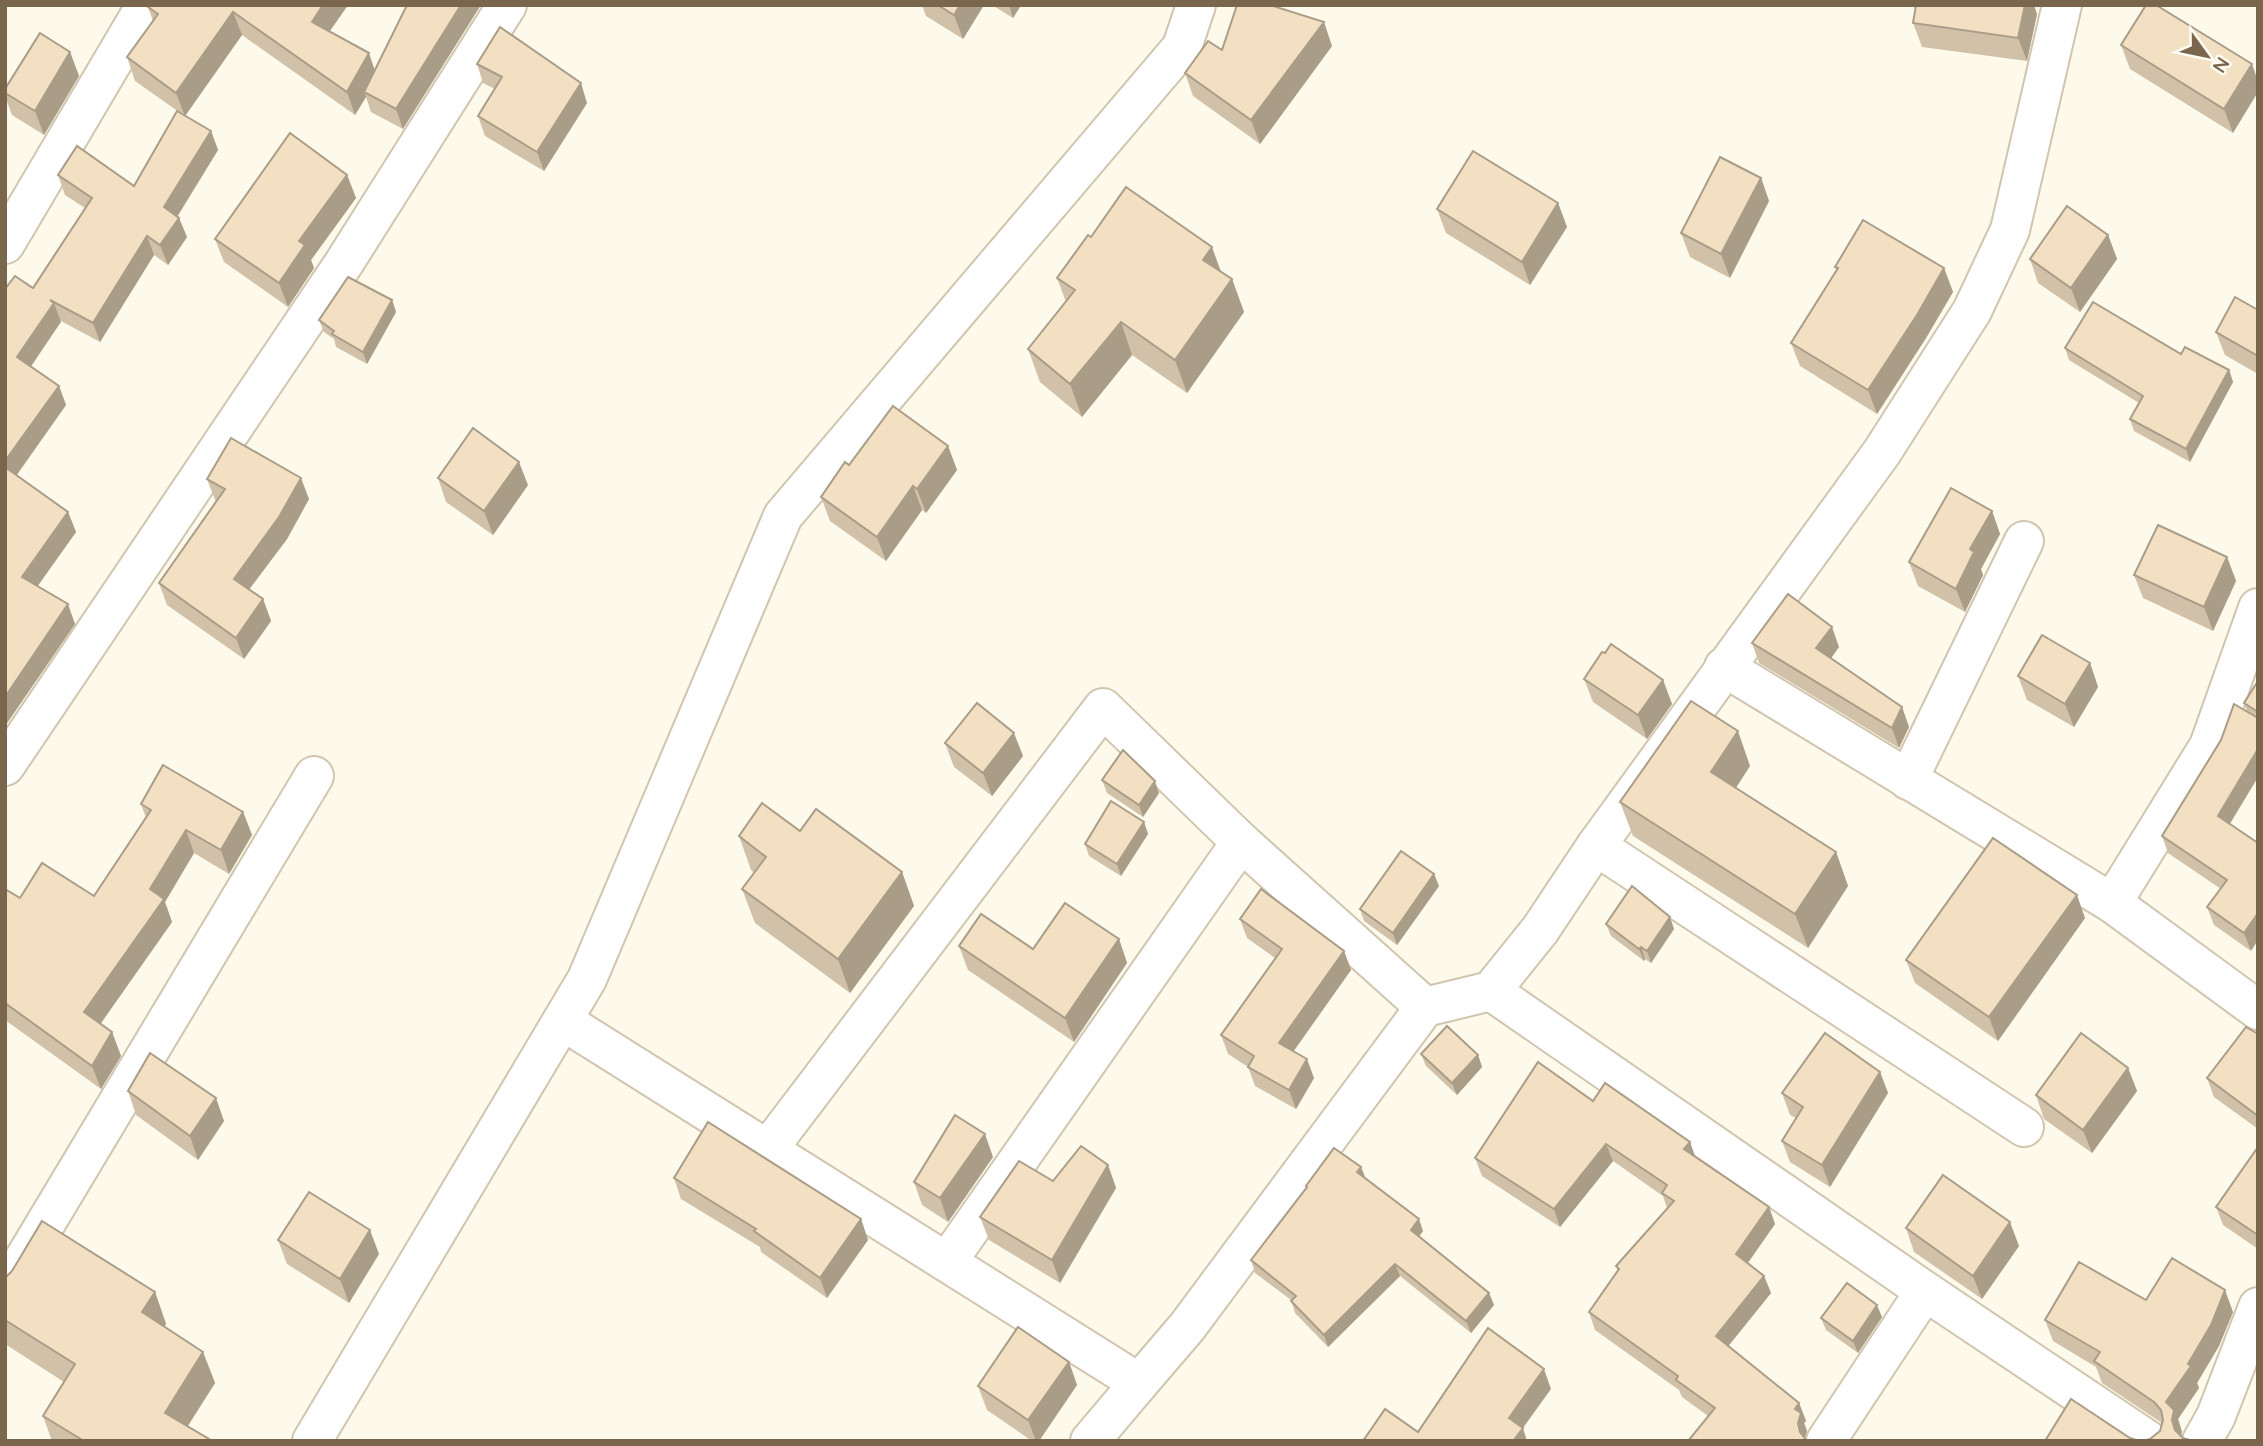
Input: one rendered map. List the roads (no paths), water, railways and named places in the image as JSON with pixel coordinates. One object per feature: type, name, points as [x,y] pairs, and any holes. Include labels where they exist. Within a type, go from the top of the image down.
[{"type":"street","points":[[5,244],[146,5]]},
{"type":"street","points":[[5,766],[344,263],[507,5]]},
{"type":"street","points":[[312,1441],[587,979],[783,516],[1182,47],[1196,5]]},
{"type":"street","points":[[1090,1441],[1187,1327],[1425,1007],[1491,991],[1540,930],[1596,846],[1724,667],[1882,452],[1972,311],[2010,230],[2062,5]]},
{"type":"street","points":[[1908,780],[2024,541]]},
{"type":"street","points":[[2112,903],[2209,746],[2258,608]]},
{"type":"street","points":[[1724,667],[2112,903],[2258,1010]]},
{"type":"street","points":[[768,1149],[1103,708],[1241,842],[1425,1007]]},
{"type":"street","points":[[5,1291],[314,776]]},
{"type":"street","points":[[947,1262],[1241,842]]},
{"type":"street","points":[[1596,846],[2024,1127]]},
{"type":"street","points":[[1491,991],[2149,1441]]},
{"type":"street","points":[[563,1021],[1139,1383]]},
{"type":"street","points":[[1826,1441],[1925,1290]]},
{"type":"street","points":[[2202,1441],[2216,1416],[2258,1307]]}]
